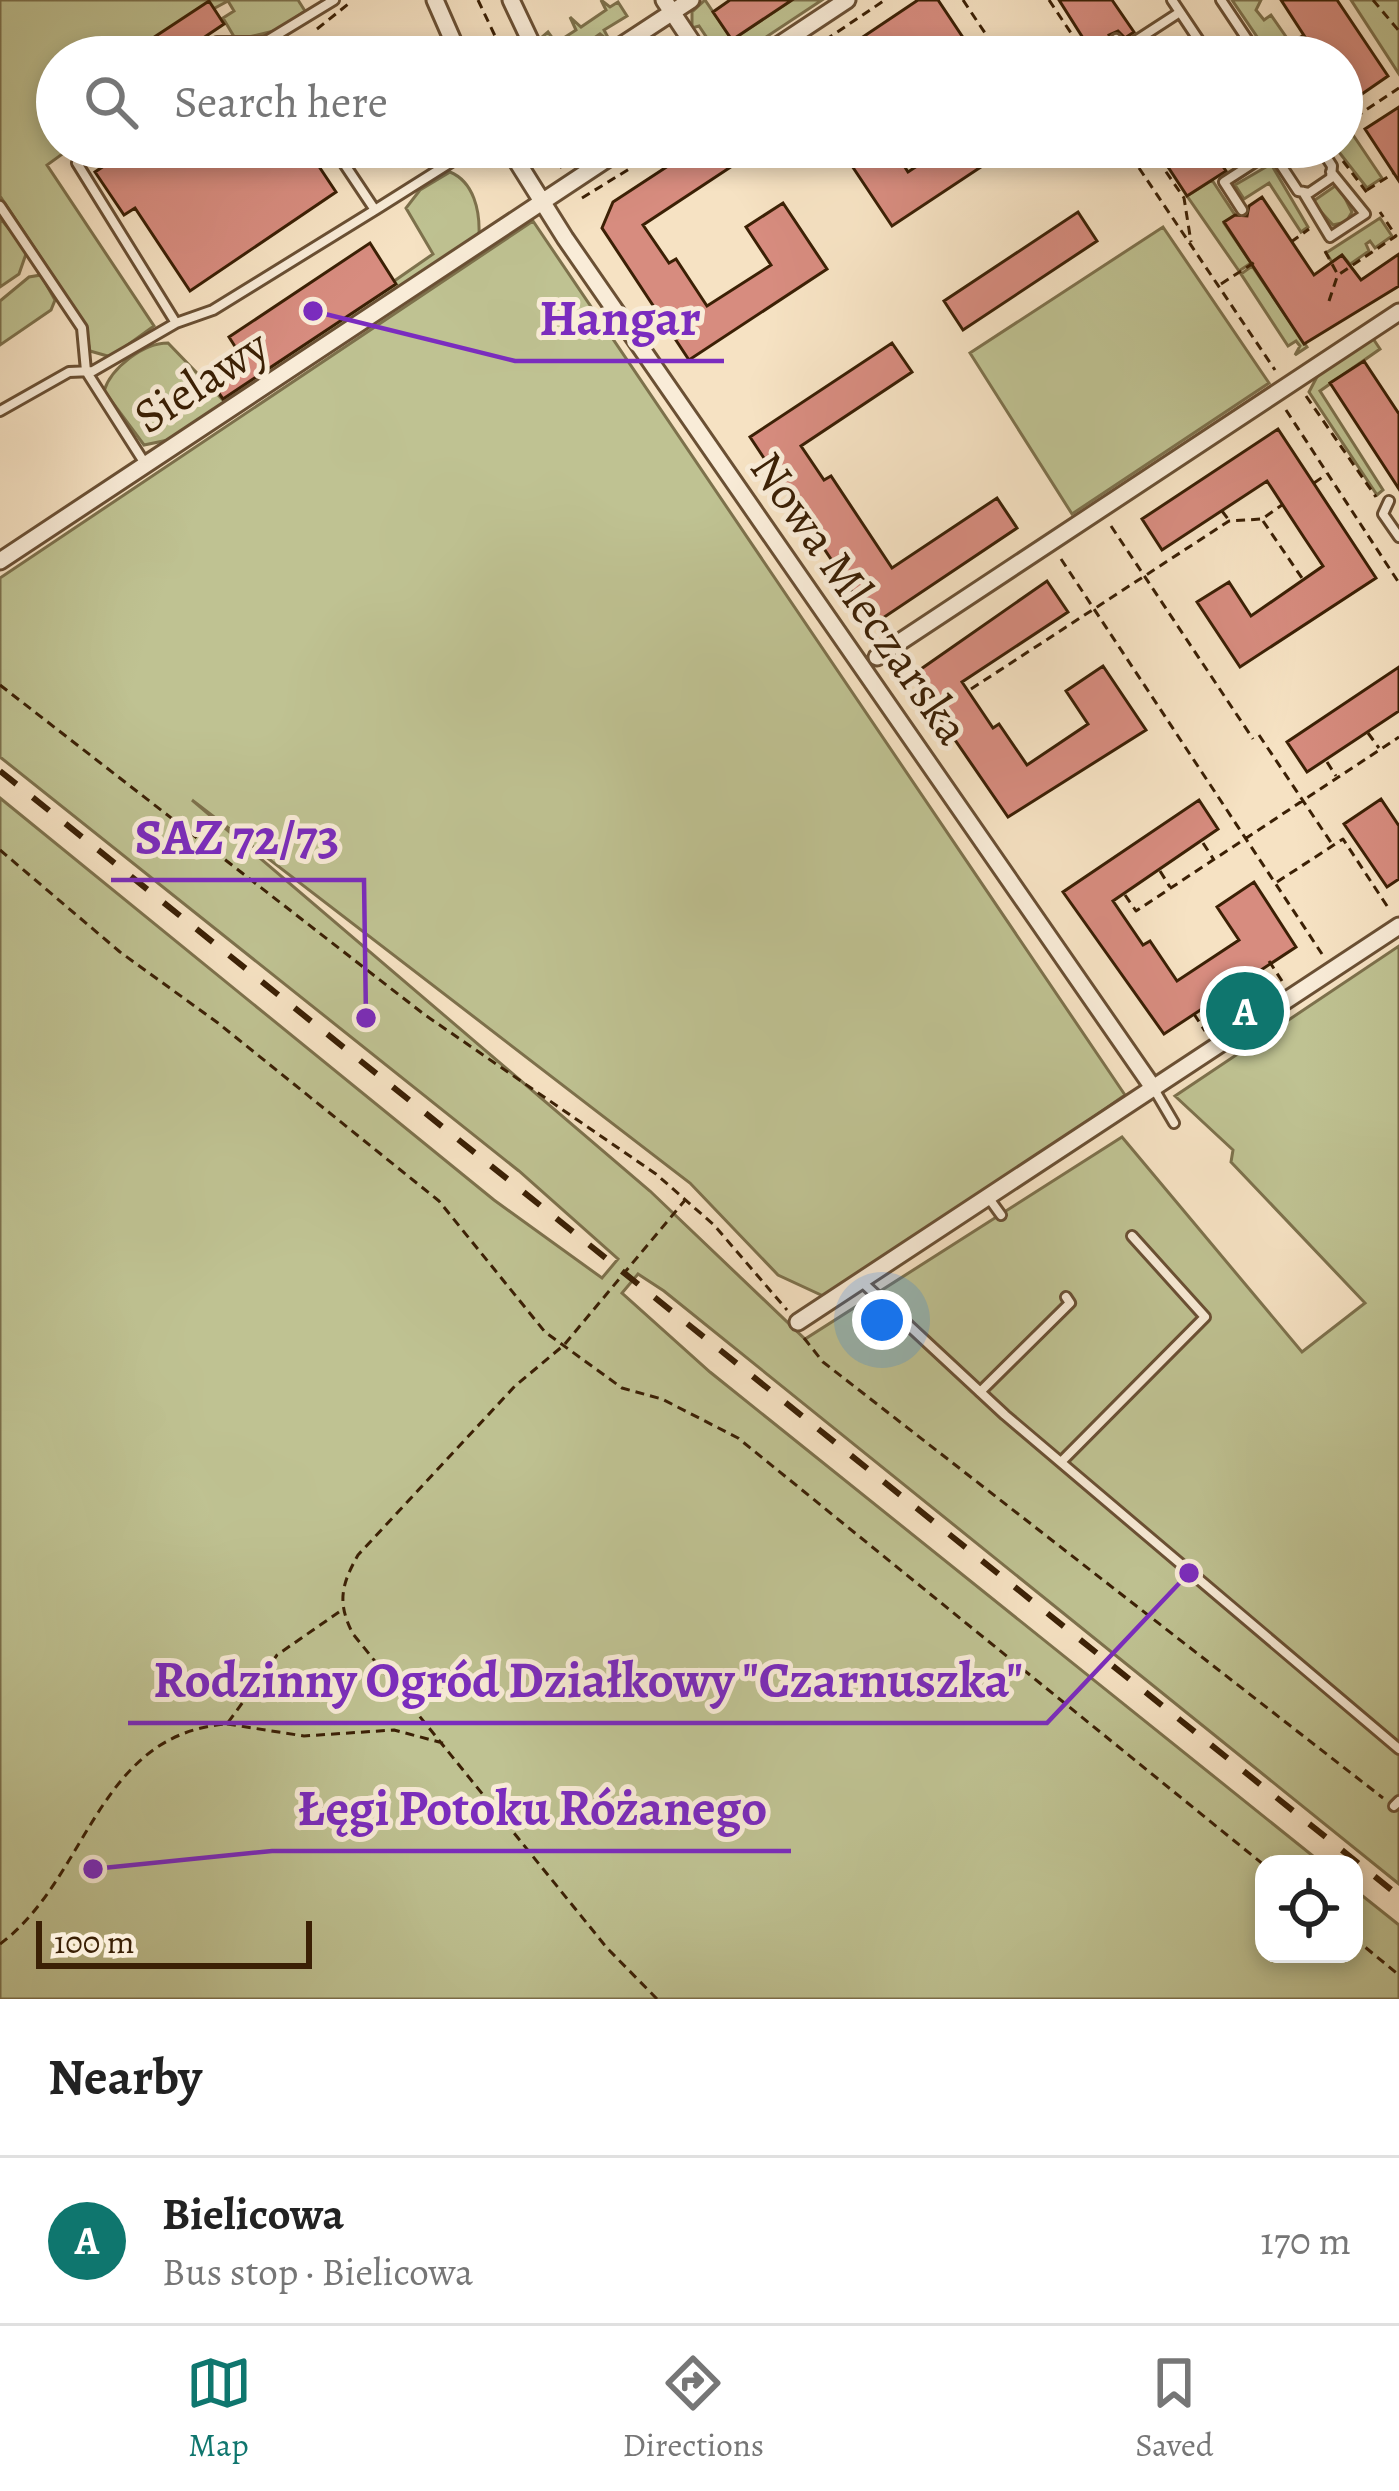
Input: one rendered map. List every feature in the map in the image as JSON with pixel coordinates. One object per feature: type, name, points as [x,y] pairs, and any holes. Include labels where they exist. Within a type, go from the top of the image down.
[{"type":"street","points":[[435,0],[451,36]]},
{"type":"street","points":[[511,0],[528,36]]},
{"type":"street","points":[[630,36],[668,6],[691,0]]},
{"type":"street","points":[[793,36],[847,0]]},
{"type":"street","points":[[668,6],[688,36]]},
{"type":"street","name":"Nowa Mleczarska","points":[[520,168],[1154,1089]]},
{"type":"street","name":"Sielawy","points":[[0,561],[594,168]]},
{"type":"street","points":[[878,657],[1399,312]]},
{"type":"street","points":[[798,1322],[1399,926]]},
{"type":"lane","points":[[275,36],[334,0]]},
{"type":"lane","points":[[1172,0],[1196,36]]},
{"type":"lane","points":[[1221,0],[1248,36]]},
{"type":"lane","points":[[1149,36],[1180,13]]},
{"type":"lane","points":[[80,168],[176,323]]},
{"type":"lane","points":[[347,168],[374,210]]},
{"type":"lane","points":[[0,411],[69,372],[86,371],[176,323],[213,310],[441,168]]},
{"type":"lane","points":[[1242,210],[1224,182],[1244,168]]},
{"type":"lane","points":[[1285,168],[1330,237],[1365,214],[1329,168]]},
{"type":"lane","points":[[1303,192],[1331,172]]},
{"type":"lane","points":[[0,206],[82,328],[86,371],[146,464]]},
{"type":"lane","points":[[87,404],[96,391]]},
{"type":"lane","points":[[1389,501],[1383,514],[1399,537]]},
{"type":"lane","points":[[1154,1089],[1174,1123]]},
{"type":"lane","points":[[988,1196],[1001,1215]]},
{"type":"lane","points":[[1062,1462],[1205,1317],[1132,1236]]},
{"type":"lane","points":[[861,1281],[980,1392],[1399,1749]]},
{"type":"lane","points":[[980,1392],[1070,1303],[1066,1297]]},
{"type":"path","points":[[478,0],[495,36]]},
{"type":"path","points":[[866,0],[872,9]]},
{"type":"path","points":[[832,36],[885,0]]},
{"type":"path","points":[[964,0],[987,36]]},
{"type":"path","points":[[1059,0],[1050,2],[1073,36]]},
{"type":"path","points":[[1373,0],[1399,31]]},
{"type":"path","points":[[1300,36],[1307,32]]},
{"type":"path","points":[[1363,112],[1399,88]]},
{"type":"path","points":[[598,191],[632,168]]},
{"type":"path","points":[[1139,168],[1283,388],[1328,474],[1399,583]]},
{"type":"path","points":[[1163,168],[1184,198],[1192,246]]},
{"type":"path","points":[[1366,191],[1394,173]]},
{"type":"path","points":[[1292,242],[1311,228]]},
{"type":"path","points":[[1368,243],[1373,251]]},
{"type":"path","points":[[1219,286],[1255,262]]},
{"type":"path","points":[[1329,301],[1338,275]]},
{"type":"path","points":[[1283,388],[1309,398],[1376,497],[1383,493],[1389,501]]},
{"type":"path","points":[[1314,484],[1328,474]]},
{"type":"path","points":[[971,689],[1228,521],[1262,519],[1282,505]]},
{"type":"path","points":[[1099,510],[1333,846]]},
{"type":"path","points":[[1222,511],[1228,521]]},
{"type":"path","points":[[1262,519],[1304,581]]},
{"type":"path","points":[[1050,543],[1322,954]]},
{"type":"path","points":[[0,685],[440,1027],[686,1199],[798,1322],[806,1344],[823,1362],[1397,1803]]},
{"type":"path","points":[[1368,733],[1380,750]]},
{"type":"path","points":[[1125,895],[1136,911],[1399,737]]},
{"type":"path","points":[[1327,762],[1337,778]]},
{"type":"path","points":[[1276,884],[1342,839],[1389,909]]},
{"type":"path","points":[[1203,843],[1214,860]]},
{"type":"path","points":[[0,850],[120,952],[218,1023],[439,1202],[526,1312],[564,1345],[622,1388],[662,1399],[738,1438],[1255,1858]]},
{"type":"path","points":[[1160,871],[1171,888]]},
{"type":"path","points":[[1269,961],[1282,981]]},
{"type":"path","points":[[1239,982],[1252,1001]]},
{"type":"path","points":[[1194,1014],[1206,1032]]},
{"type":"path","points":[[657,1999],[608,1948],[353,1634],[341,1612],[343,1583],[358,1556],[515,1386],[564,1345],[686,1199]]},
{"type":"path","points":[[227,1724],[277,1655],[341,1612]]},
{"type":"path","points":[[0,1944],[30,1922],[91,1820],[151,1747],[192,1726],[227,1724],[304,1736],[394,1730],[445,1743]]},
{"type":"path","points":[[1363,1945],[1399,1975]]},
{"type":"green space","points":[[0,0],[298,0],[305,11],[278,30],[253,36],[234,36],[223,18],[234,11],[228,1],[163,36],[36,36],[36,168],[49,168],[154,326],[111,357],[90,351],[84,323],[0,196]]},
{"type":"green space","points":[[601,0],[610,7],[618,2],[627,16],[604,30],[607,36],[567,36],[576,30],[570,17],[581,27],[606,10]]},
{"type":"green space","points":[[705,0],[729,36],[706,36],[699,26],[692,28],[692,12]]},
{"type":"green space","points":[[792,0],[822,0],[768,36],[738,36]]},
{"type":"green space","points":[[1232,0],[1261,0],[1256,10],[1264,20],[1271,15],[1286,36],[1257,36]]},
{"type":"green space","points":[[1351,0],[1399,0],[1399,74]]},
{"type":"green space","points":[[1363,150],[1382,178],[1367,188],[1351,168],[1363,168]]},
{"type":"green space","points":[[1264,168],[1273,168],[1308,227],[1301,232],[1269,183],[1244,199],[1235,185]]},
{"type":"green space","points":[[450,172],[474,198],[479,235],[168,440],[144,445],[104,391],[121,366],[148,347],[168,343],[223,400],[433,254],[406,208],[420,190]]},
{"type":"green space","points":[[1212,180],[1235,215],[1224,223],[1251,263],[1239,271],[1187,196]]},
{"type":"green space","points":[[1338,184],[1352,212],[1346,222],[1333,225],[1312,202]]},
{"type":"green space","points":[[0,218],[27,251],[19,274],[0,287]]},
{"type":"green space","points":[[1380,218],[1392,236],[1375,248],[1370,241],[1366,244],[1369,251],[1339,272],[1348,262],[1342,255],[1332,262],[1326,253]]},
{"type":"green space","points":[[533,221],[1125,1095],[832,1300],[778,1275],[690,1183],[192,800],[650,1191],[805,1339],[1122,1137],[1302,1352],[1365,1303],[1231,1162],[1233,1150],[1175,1096],[1399,946],[1399,1884],[664,1291],[638,1274],[622,1293],[710,1372],[1312,1855],[1255,1855],[1255,1963],[1363,1963],[1363,1896],[1399,1925],[1399,1999],[0,1999],[0,798],[494,1200],[602,1278],[618,1259],[519,1171],[0,757],[0,578]]},
{"type":"green space","points":[[1163,227],[1269,383],[1072,514],[970,353]]},
{"type":"green space","points":[[1252,266],[1307,347],[1295,355],[1300,346],[1296,341],[1288,346],[1241,274]]},
{"type":"green space","points":[[41,275],[55,300],[51,310],[0,345],[0,301],[29,277]]},
{"type":"green space","points":[[1372,337],[1380,349],[1320,391],[1383,490],[1377,495],[1309,392],[1320,371]]},
{"type":"building","points":[[730,0],[792,0],[738,36],[729,36],[713,12]]},
{"type":"building","points":[[918,0],[938,0],[962,36],[864,36]]},
{"type":"building","points":[[1059,0],[1112,0],[1134,32],[1128,36],[1118,31],[1109,36],[1082,36]]},
{"type":"building","points":[[1281,0],[1337,0],[1361,36],[1304,36]]},
{"type":"building","points":[[209,1],[224,24],[206,36],[156,36]]},
{"type":"building","points":[[1363,39],[1388,76],[1363,93]]},
{"type":"building","points":[[1399,107],[1399,181],[1365,129]]},
{"type":"building","points":[[101,168],[320,168],[336,192],[190,291],[135,208],[124,215],[95,172]]},
{"type":"building","points":[[665,168],[729,168],[643,225],[669,263],[676,259],[707,306],[771,265],[746,227],[783,203],[827,269],[689,360],[602,228],[613,202]]},
{"type":"building","points":[[853,168],[905,168],[908,172],[914,168],[979,168],[892,226]]},
{"type":"building","points":[[1169,168],[1224,168],[1226,171],[1187,196]]},
{"type":"building","points":[[1262,197],[1314,275],[1342,255],[1361,280],[1399,254],[1399,286],[1304,344],[1224,222],[1235,215],[1247,216],[1249,206]]},
{"type":"building","points":[[1078,212],[1097,241],[963,330],[944,301]]},
{"type":"building","points":[[370,243],[396,284],[223,399],[210,381],[243,359],[229,337]]},
{"type":"building","points":[[892,343],[912,372],[801,446],[824,480],[831,476],[892,568],[997,498],[1017,528],[874,624],[750,437]]},
{"type":"building","points":[[1364,361],[1399,414],[1399,489],[1330,383]]},
{"type":"building","points":[[1278,429],[1376,578],[1240,667],[1197,602],[1229,582],[1251,616],[1323,566],[1267,481],[1162,550],[1142,519]]},
{"type":"building","points":[[1047,581],[1068,612],[962,682],[993,728],[999,724],[1027,765],[1088,724],[1066,691],[1103,666],[1146,730],[1008,817],[911,676]]},
{"type":"building","points":[[1399,667],[1399,711],[1307,772],[1287,742]]},
{"type":"building","points":[[1381,799],[1399,826],[1399,879],[1387,887],[1344,824]]},
{"type":"building","points":[[1199,800],[1218,829],[1113,901],[1143,945],[1150,941],[1177,981],[1239,940],[1217,907],[1254,882],[1296,947],[1164,1034],[1063,892]]},
{"type":"railway","points":[[0,771],[1399,1896]]},
{"type":"place","name":"Hangar","points":[[313,311]]},
{"type":"place","name":"Bielicowa","points":[[1245,1011]]},
{"type":"place","name":"SAZ 72/73","points":[[366,1018]]},
{"type":"place","name":"Rodzinny Ogród Działkowy \"Czarnuszka\"","points":[[1189,1573]]},
{"type":"place","name":"Łęgi Potoku Różanego","points":[[93,1869]]}]
